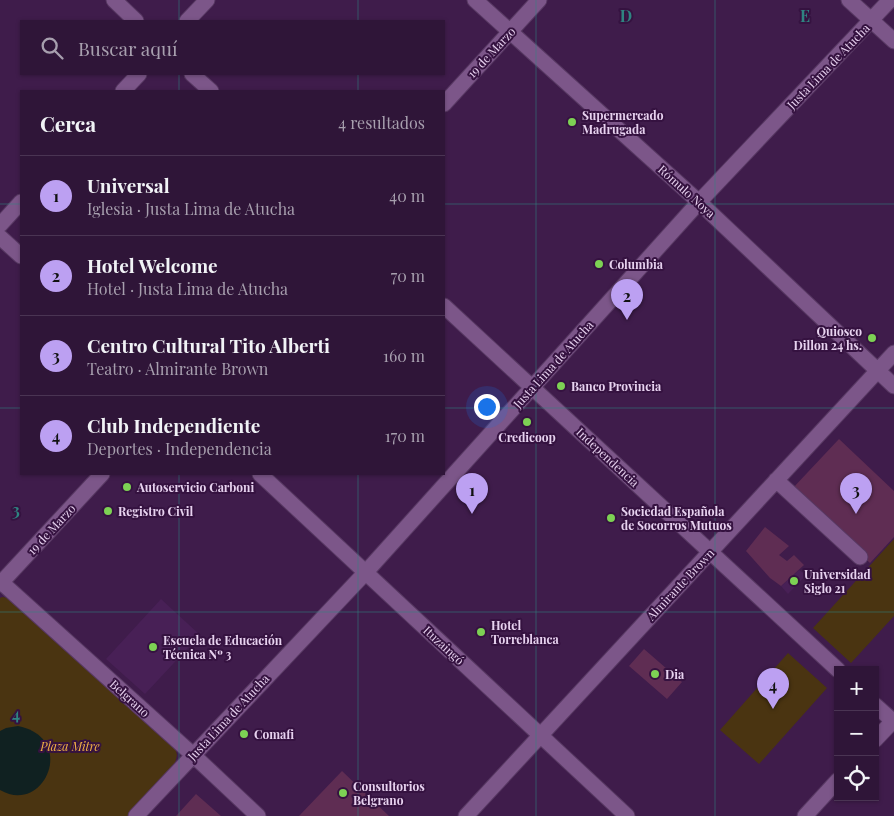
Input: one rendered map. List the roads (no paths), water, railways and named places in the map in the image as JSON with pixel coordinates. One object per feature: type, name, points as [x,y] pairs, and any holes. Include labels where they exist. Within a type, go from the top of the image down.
[{"type":"street","points":[[114,0],[135,20]]},
{"type":"street","points":[[188,20],[207,0]]},
{"type":"street","name":"Rómulo Noya","points":[[475,0],[699,202],[894,386]]},
{"type":"street","name":"19 de Marzo","points":[[445,103],[539,0]]},
{"type":"street","points":[[849,0],[894,41]]},
{"type":"street","name":"Justa Lima de Atucha","points":[[136,816],[192,754],[366,572],[699,202],[890,0]]},
{"type":"street","points":[[124,90],[138,75]]},
{"type":"street","points":[[193,75],[210,90]]},
{"type":"street","points":[[0,225],[20,203]]},
{"type":"street","points":[[0,237],[20,255]]},
{"type":"street","name":"Independencia","points":[[445,307],[834,666]]},
{"type":"street","name":"Almirante Brown","points":[[466,816],[894,353]]},
{"type":"street","name":"19 de Marzo","points":[[0,582],[101,475]]},
{"type":"street","name":"Ituzaingó","points":[[261,475],[628,816]]},
{"type":"street","points":[[776,480],[860,557]]},
{"type":"street","name":"Belgrano","points":[[0,582],[192,754],[258,816]]},
{"type":"street","points":[[879,708],[894,721],[879,736]]},
{"type":"street","points":[[805,816],[834,784]]},
{"type":"place","name":"Supermercado Madrugada","points":[[572,122]]},
{"type":"place","name":"Columbia","points":[[599,264]]},
{"type":"place","name":"Hotel Welcome","points":[[627,320]]},
{"type":"place","name":"Quiosco Dillon 24 hs.","points":[[872,338]]},
{"type":"place","name":"Banco Provincia","points":[[561,386]]},
{"type":"place","name":"Credicoop","points":[[527,422]]},
{"type":"place","name":"Autoservicio Carboni","points":[[127,487]]},
{"type":"place","name":"Registro Civil","points":[[108,511]]},
{"type":"place","name":"Universal","points":[[472,514]]},
{"type":"place","name":"Centro Cultural Tito Alberti","points":[[856,514]]},
{"type":"place","name":"Sociedad Española de Socorros Mutuos","points":[[611,518]]},
{"type":"place","name":"Universidad Siglo 21","points":[[794,581]]},
{"type":"place","name":"Hotel Torreblanca","points":[[481,632]]},
{"type":"place","name":"Escuela de Educación Técnica Nº 3","points":[[153,647]]},
{"type":"place","name":"Dia","points":[[655,674]]},
{"type":"place","name":"Club Independiente","points":[[773,709]]},
{"type":"place","name":"Comafi","points":[[244,734]]},
{"type":"place","name":"Consultorios Belgrano","points":[[343,793]]},
{"type":"park label","name":"Plaza Mitre","points":[[70,746]]}]
